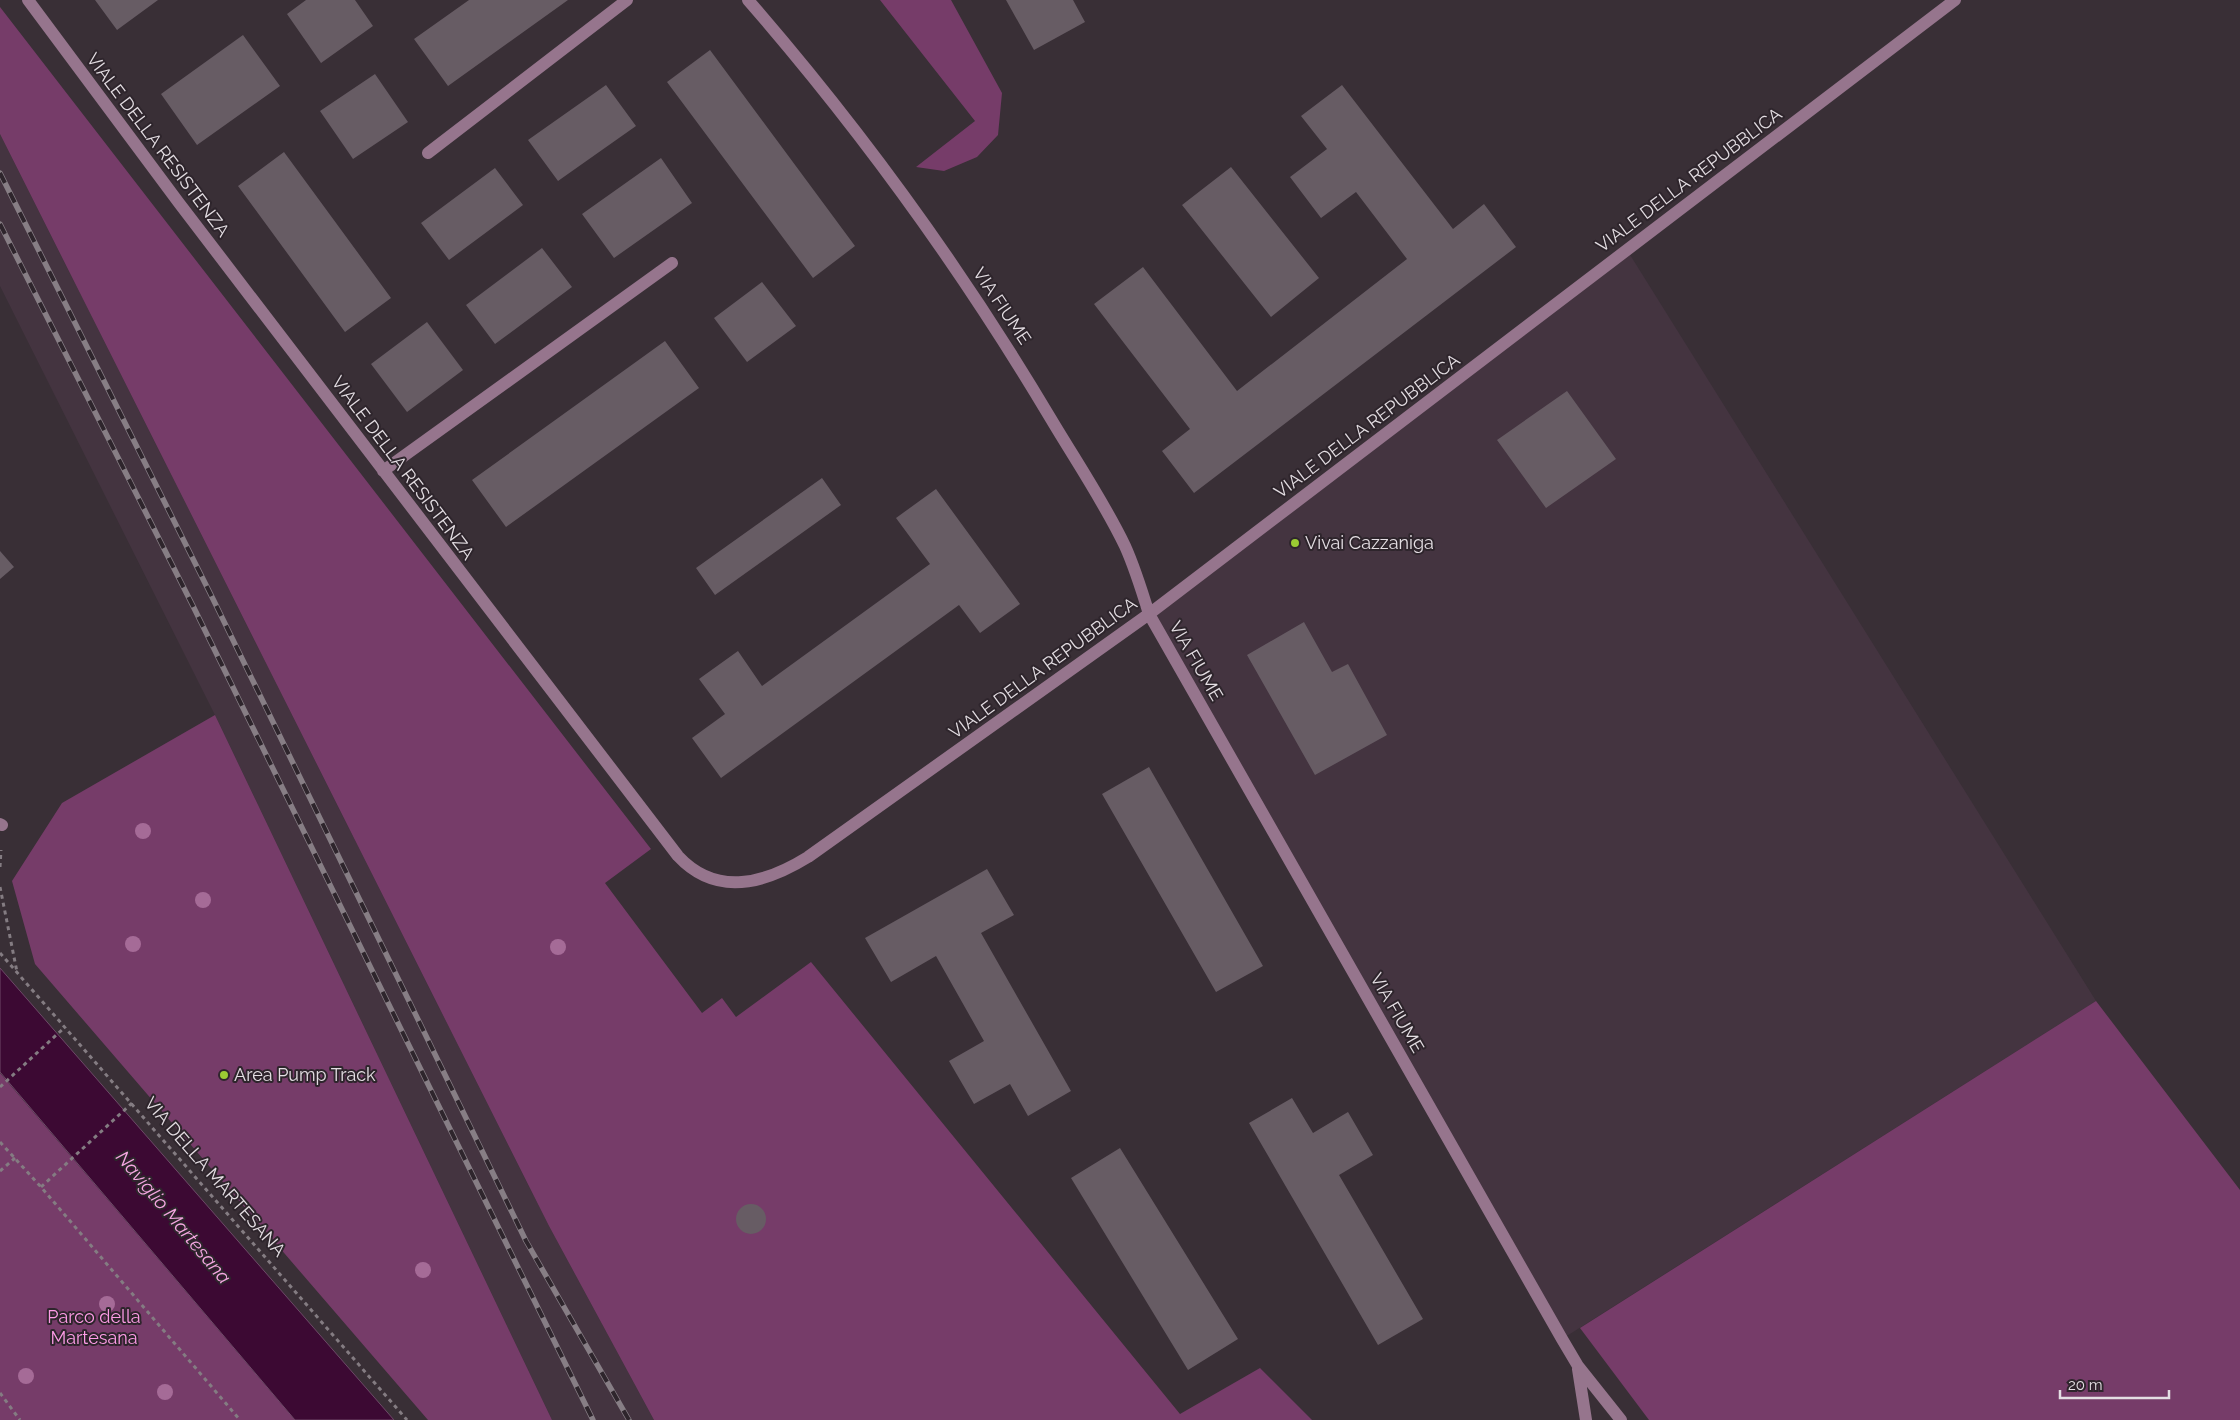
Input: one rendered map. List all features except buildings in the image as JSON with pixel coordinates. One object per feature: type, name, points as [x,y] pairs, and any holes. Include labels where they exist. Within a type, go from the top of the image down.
[{"type":"street","name":"VIALE DELLA RESISTENZA","points":[[28,0],[173,195],[383,471],[687,866],[700,874],[716,880],[742,882],[767,879],[792,867]]},
{"type":"street","points":[[428,153],[627,0]]},
{"type":"street","name":"VIA FIUME","points":[[748,0],[887,174],[991,320],[1114,524],[1131,561],[1149,614],[1578,1366],[1621,1420]]},
{"type":"street","name":"VIALE DELLA REPUBBLICA","points":[[792,867],[1149,614],[1955,0]]},
{"type":"street","points":[[383,471],[672,264]]},
{"type":"street","name":"VIA FIUME","points":[[1578,1366],[1586,1420]]},
{"type":"path","points":[[0,886],[17,973]]},
{"type":"path","name":"VIA DELLA MARTESANA","points":[[0,953],[407,1420]]},
{"type":"path","points":[[0,1087],[65,1027]]},
{"type":"path","points":[[41,1187],[132,1103]]},
{"type":"path","points":[[0,1142],[41,1187],[240,1420]]},
{"type":"path","points":[[0,1171],[15,1158]]},
{"type":"path","points":[[0,1393],[20,1420]]},
{"type":"shaded area","points":[[0,134],[549,1226],[654,1420],[552,1420],[215,715],[0,286]]},
{"type":"shaded area","points":[[1627,250],[2096,1001],[1562,1339],[1149,614]]},
{"type":"green space","points":[[880,0],[951,0],[1002,93],[998,135],[977,157],[944,171],[916,167],[975,121]]},
{"type":"green space","points":[[0,7],[651,849],[605,883],[702,1013],[722,998],[736,1017],[811,962],[1180,1414],[1260,1368],[1312,1420],[654,1420],[549,1226],[0,134]]},
{"type":"green space","points":[[215,715],[552,1420],[428,1420],[35,964],[12,881],[62,803]]},
{"type":"green space","points":[[2096,1001],[2240,1190],[2240,1420],[1649,1420],[1580,1328]]},
{"type":"green space","name":"Parco della Martesana","points":[[0,1073],[295,1420],[0,1420]]},
{"type":"water","name":"Naviglio Martesana","points":[[0,968],[394,1420],[295,1420],[0,1072]]},
{"type":"railway","points":[[0,173],[213,599],[526,1241],[629,1420]]},
{"type":"railway","points":[[0,224],[194,608],[593,1420]]},
{"type":"place","name":"Vivai Cazzaniga","points":[[1295,543]]},
{"type":"place","name":"Area Pump Track","points":[[224,1075]]}]
